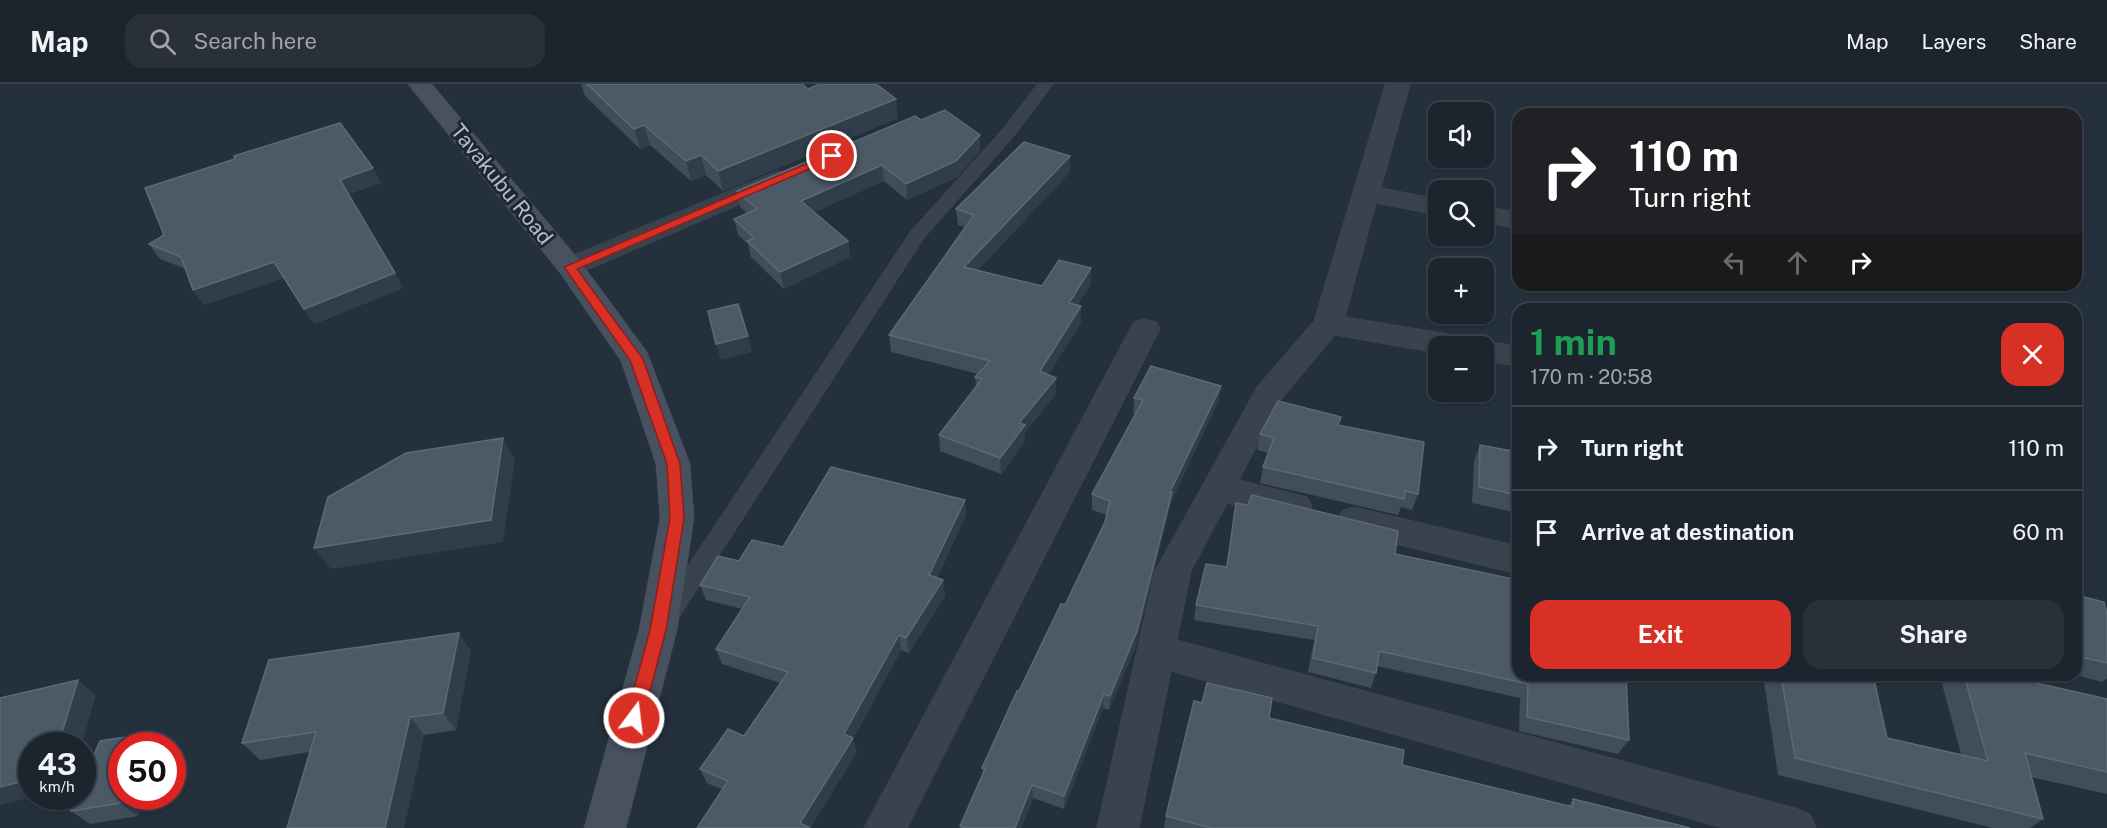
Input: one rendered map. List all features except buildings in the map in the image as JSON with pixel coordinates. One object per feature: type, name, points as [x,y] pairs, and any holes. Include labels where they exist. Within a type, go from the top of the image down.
[{"type":"main road","name":"Tavakubu Road","points":[[420,84],[570,267],[636,359],[674,464],[677,518],[658,630],[605,828]]},
{"type":"street","points":[[1118,828],[1173,571],[1268,395],[1328,324],[1368,194],[1398,84]]},
{"type":"street","points":[[570,267],[799,170]]},
{"type":"street","points":[[1368,194],[1428,205]]},
{"type":"street","points":[[1494,216],[1512,219]]},
{"type":"street","points":[[1328,324],[1428,341]]},
{"type":"street","points":[[885,828],[1145,329]]},
{"type":"street","points":[[1494,352],[1512,355]]},
{"type":"street","points":[[1218,488],[1512,559]]},
{"type":"street","points":[[1156,651],[1795,828]]},
{"type":"lane","points":[[658,630],[917,235],[1008,133],[1046,84]]},
{"type":"route","points":[[634,718],[658,630],[677,518],[674,464],[636,359],[570,267],[832,156]]}]
